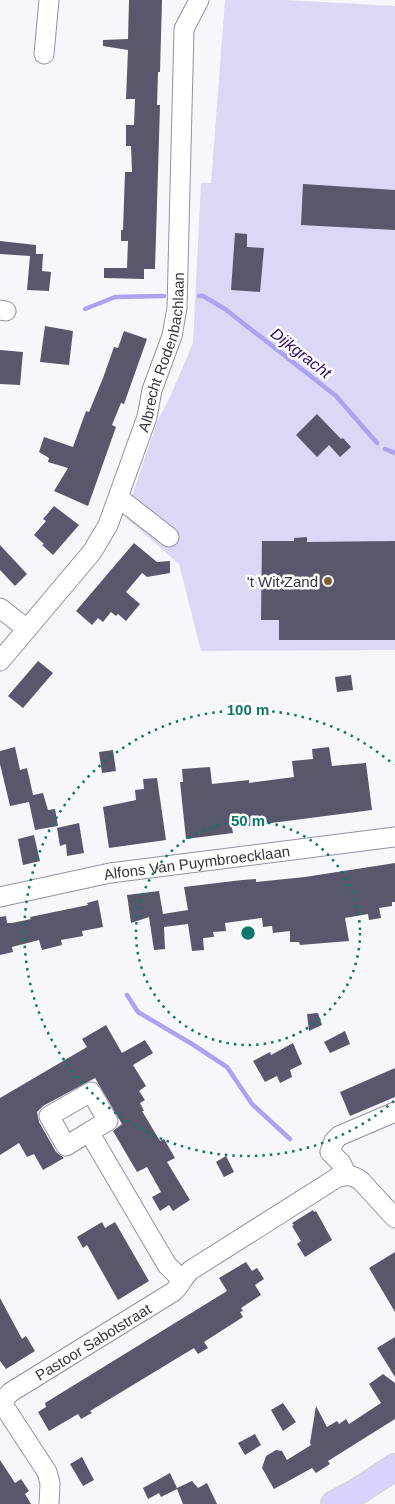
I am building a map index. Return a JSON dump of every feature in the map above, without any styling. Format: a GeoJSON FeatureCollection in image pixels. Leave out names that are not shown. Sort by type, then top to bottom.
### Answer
{"type":"FeatureCollection","features":[{"type":"Feature","properties":{"kind":"main road"},"geometry":{"type":"LineString","coordinates":[[334,1504],[360,1490],[395,1467]]}},
{"type":"Feature","properties":{"kind":"street"},"geometry":{"type":"LineString","coordinates":[[44,54],[49,0]]}},
{"type":"Feature","properties":{"kind":"street","name":"Albrecht Rodenbachlaan"},"geometry":{"type":"LineString","coordinates":[[0,661],[92,552],[108,525],[119,498],[147,417],[152,390],[175,323],[177,308],[184,30],[199,0]]}},
{"type":"Feature","properties":{"kind":"street"},"geometry":{"type":"LineString","coordinates":[[119,498],[169,537]]}},
{"type":"Feature","properties":{"kind":"street"},"geometry":{"type":"LineString","coordinates":[[0,608],[27,629]]}},
{"type":"Feature","properties":{"kind":"street","name":"Alfons Van Puymbroecklaan"},"geometry":{"type":"LineString","coordinates":[[1,891],[110,874],[395,837]]}},
{"type":"Feature","properties":{"kind":"street"},"geometry":{"type":"LineString","coordinates":[[395,1112],[339,1136],[334,1141],[330,1152],[341,1163],[347,1175],[354,1176],[361,1181],[395,1218]]}},
{"type":"Feature","properties":{"kind":"street"},"geometry":{"type":"LineString","coordinates":[[88,1132],[167,1266],[182,1280]]}},
{"type":"Feature","properties":{"kind":"street","name":"Pastoor Sabotstraat"},"geometry":{"type":"LineString","coordinates":[[1,1401],[11,1392],[173,1292],[181,1285],[185,1274],[191,1270],[338,1177],[347,1175]]}},
{"type":"Feature","properties":{"kind":"street"},"geometry":{"type":"LineString","coordinates":[[1,1401],[47,1472],[50,1484],[49,1504]]}},
{"type":"Feature","properties":{"kind":"shaded area"},"geometry":{"type":"Polygon","coordinates":[[[225,0],[285,0],[395,6],[395,650],[201,651],[179,564],[125,517],[157,422],[193,343],[201,183],[211,183],[225,0]]]}},
{"type":"Feature","properties":{"kind":"building"},"geometry":{"type":"Polygon","coordinates":[[[129,0],[162,0],[157,105],[160,105],[155,269],[144,269],[144,279],[104,278],[104,268],[127,268],[128,241],[121,241],[121,230],[123,230],[125,172],[132,172],[131,146],[126,146],[126,125],[134,125],[135,99],[126,99],[128,50],[103,46],[103,40],[128,39],[129,0]]]}},
{"type":"Feature","properties":{"kind":"building"},"geometry":{"type":"Polygon","coordinates":[[[303,184],[395,190],[395,230],[301,225],[303,184]]]}},
{"type":"Feature","properties":{"kind":"building"},"geometry":{"type":"Polygon","coordinates":[[[235,233],[247,234],[247,247],[264,248],[260,292],[231,290],[235,233]]]}},
{"type":"Feature","properties":{"kind":"building"},"geometry":{"type":"Polygon","coordinates":[[[0,241],[36,245],[36,254],[43,254],[42,271],[51,272],[49,291],[27,290],[30,256],[0,254],[0,241]]]}},
{"type":"Feature","properties":{"kind":"building"},"geometry":{"type":"Polygon","coordinates":[[[45,326],[73,331],[69,365],[40,362],[45,326]]]}},
{"type":"Feature","properties":{"kind":"building"},"geometry":{"type":"Polygon","coordinates":[[[124,331],[147,339],[124,404],[121,403],[112,425],[116,427],[88,506],[54,491],[68,468],[48,462],[49,458],[39,452],[44,437],[73,447],[86,411],[89,412],[114,347],[118,348],[124,331]]]}},
{"type":"Feature","properties":{"kind":"building"},"geometry":{"type":"Polygon","coordinates":[[[0,350],[23,352],[20,385],[0,384],[0,350]]]}},
{"type":"Feature","properties":{"kind":"building"},"geometry":{"type":"Polygon","coordinates":[[[317,414],[351,447],[340,457],[329,445],[317,457],[296,435],[317,414]]]}},
{"type":"Feature","properties":{"kind":"building"},"geometry":{"type":"Polygon","coordinates":[[[54,506],[79,525],[53,555],[34,535],[46,521],[43,519],[54,506]]]}},
{"type":"Feature","properties":{"kind":"building","name":"'t Wit Zand"},"geometry":{"type":"Polygon","coordinates":[[[307,537],[307,542],[395,541],[395,640],[279,640],[279,620],[261,620],[262,541],[294,541],[294,538],[307,537]]]}},
{"type":"Feature","properties":{"kind":"building"},"geometry":{"type":"Polygon","coordinates":[[[134,543],[157,562],[170,561],[170,573],[147,577],[142,573],[126,592],[140,604],[126,621],[118,614],[116,616],[111,612],[103,622],[98,618],[92,625],[76,611],[134,543]]]}},
{"type":"Feature","properties":{"kind":"building"},"geometry":{"type":"Polygon","coordinates":[[[0,545],[27,574],[15,586],[0,570],[0,545]]]}},
{"type":"Feature","properties":{"kind":"building"},"geometry":{"type":"Polygon","coordinates":[[[38,661],[53,673],[23,708],[8,696],[38,661]]]}},
{"type":"Feature","properties":{"kind":"building"},"geometry":{"type":"Polygon","coordinates":[[[351,675],[353,690],[337,692],[335,677],[351,675]]]}},
{"type":"Feature","properties":{"kind":"building"},"geometry":{"type":"Polygon","coordinates":[[[15,747],[20,770],[27,768],[33,795],[43,793],[48,810],[55,809],[58,826],[35,830],[29,802],[10,806],[0,764],[0,751],[15,747]]]}},
{"type":"Feature","properties":{"kind":"building"},"geometry":{"type":"Polygon","coordinates":[[[329,747],[332,766],[366,763],[372,810],[232,828],[233,833],[186,839],[180,782],[183,782],[182,769],[210,767],[212,784],[249,780],[249,783],[294,777],[292,761],[313,759],[312,749],[329,747]]]}},
{"type":"Feature","properties":{"kind":"building"},"geometry":{"type":"Polygon","coordinates":[[[113,750],[116,771],[102,773],[99,752],[113,750]]]}},
{"type":"Feature","properties":{"kind":"building"},"geometry":{"type":"Polygon","coordinates":[[[157,778],[166,840],[109,848],[103,807],[136,800],[135,790],[144,789],[143,779],[157,778]]]}},
{"type":"Feature","properties":{"kind":"building"},"geometry":{"type":"Polygon","coordinates":[[[79,823],[84,853],[67,856],[66,844],[60,846],[57,828],[79,823]]]}},
{"type":"Feature","properties":{"kind":"building"},"geometry":{"type":"Polygon","coordinates":[[[34,835],[40,861],[23,865],[18,839],[34,835]]]}},
{"type":"Feature","properties":{"kind":"building"},"geometry":{"type":"Polygon","coordinates":[[[395,863],[395,902],[392,902],[392,906],[379,908],[381,918],[369,920],[368,914],[345,918],[349,941],[300,945],[299,942],[290,942],[290,931],[273,933],[272,926],[263,927],[262,918],[225,923],[226,931],[213,932],[214,937],[203,938],[204,950],[192,951],[188,924],[164,927],[165,949],[154,950],[149,917],[131,923],[127,895],[159,891],[163,914],[188,910],[184,887],[242,880],[256,879],[256,882],[305,877],[395,863]]]}},
{"type":"Feature","properties":{"kind":"building"},"geometry":{"type":"Polygon","coordinates":[[[98,900],[103,927],[82,931],[83,936],[61,940],[62,945],[42,950],[39,940],[12,947],[13,952],[0,955],[0,917],[6,916],[7,923],[12,923],[31,919],[30,917],[88,905],[87,903],[98,900]]]}},
{"type":"Feature","properties":{"kind":"building"},"geometry":{"type":"Polygon","coordinates":[[[318,1013],[322,1025],[309,1031],[307,1014],[318,1013]]]}},
{"type":"Feature","properties":{"kind":"building"},"geometry":{"type":"Polygon","coordinates":[[[106,1025],[122,1053],[145,1040],[153,1053],[133,1065],[146,1086],[139,1091],[145,1100],[140,1103],[144,1111],[142,1111],[160,1141],[164,1139],[175,1158],[167,1162],[190,1200],[173,1211],[169,1205],[160,1211],[152,1197],[161,1192],[147,1167],[137,1172],[113,1131],[122,1124],[95,1078],[43,1106],[37,1112],[39,1122],[56,1152],[64,1158],[43,1170],[34,1154],[27,1157],[19,1143],[0,1155],[0,1098],[87,1047],[82,1039],[106,1025]]]}},
{"type":"Feature","properties":{"kind":"building"},"geometry":{"type":"Polygon","coordinates":[[[345,1031],[350,1044],[330,1053],[324,1042],[345,1031]]]}},
{"type":"Feature","properties":{"kind":"building"},"geometry":{"type":"Polygon","coordinates":[[[293,1043],[302,1064],[290,1070],[292,1077],[280,1083],[277,1076],[265,1082],[253,1061],[270,1052],[271,1055],[293,1043]]]}},
{"type":"Feature","properties":{"kind":"building"},"geometry":{"type":"Polygon","coordinates":[[[395,1068],[395,1097],[350,1116],[340,1092],[395,1068]]]}},
{"type":"Feature","properties":{"kind":"building"},"geometry":{"type":"Polygon","coordinates":[[[226,1156],[234,1172],[224,1177],[216,1162],[226,1156]]]}},
{"type":"Feature","properties":{"kind":"building"},"geometry":{"type":"Polygon","coordinates":[[[313,1210],[314,1212],[316,1211],[332,1240],[305,1257],[297,1244],[301,1241],[292,1223],[313,1210]]]}},
{"type":"Feature","properties":{"kind":"building"},"geometry":{"type":"Polygon","coordinates":[[[102,1222],[105,1228],[115,1222],[149,1281],[118,1300],[87,1245],[83,1248],[77,1237],[102,1222]]]}},
{"type":"Feature","properties":{"kind":"building"},"geometry":{"type":"Polygon","coordinates":[[[395,1252],[395,1312],[369,1268],[395,1252]]]}},
{"type":"Feature","properties":{"kind":"building"},"geometry":{"type":"Polygon","coordinates":[[[246,1262],[252,1271],[257,1268],[264,1279],[255,1285],[261,1295],[241,1308],[243,1311],[240,1312],[243,1317],[204,1342],[208,1348],[198,1354],[194,1348],[90,1411],[92,1413],[81,1419],[78,1414],[49,1431],[38,1412],[46,1407],[45,1403],[227,1291],[219,1278],[246,1262]]]}},
{"type":"Feature","properties":{"kind":"building"},"geometry":{"type":"Polygon","coordinates":[[[0,1298],[22,1339],[26,1336],[35,1351],[6,1369],[0,1361],[0,1298]]]}},
{"type":"Feature","properties":{"kind":"building"},"geometry":{"type":"Polygon","coordinates":[[[395,1337],[395,1377],[377,1348],[395,1337]]]}},
{"type":"Feature","properties":{"kind":"building"},"geometry":{"type":"Polygon","coordinates":[[[383,1374],[395,1383],[395,1419],[328,1461],[330,1464],[316,1473],[312,1468],[274,1489],[262,1468],[266,1456],[276,1450],[282,1451],[287,1460],[311,1445],[316,1406],[327,1427],[337,1421],[339,1424],[346,1419],[349,1424],[381,1403],[369,1384],[383,1374]]]}},
{"type":"Feature","properties":{"kind":"building"},"geometry":{"type":"Polygon","coordinates":[[[283,1403],[296,1422],[283,1431],[271,1410],[283,1403]]]}},
{"type":"Feature","properties":{"kind":"building"},"geometry":{"type":"Polygon","coordinates":[[[255,1434],[261,1445],[245,1455],[238,1443],[255,1434]]]}},
{"type":"Feature","properties":{"kind":"building"},"geometry":{"type":"Polygon","coordinates":[[[82,1457],[94,1480],[83,1486],[70,1464],[82,1457]]]}},
{"type":"Feature","properties":{"kind":"building"},"geometry":{"type":"Polygon","coordinates":[[[0,1460],[15,1483],[21,1479],[29,1491],[25,1494],[31,1504],[0,1504],[0,1460]]]}},
{"type":"Feature","properties":{"kind":"building"},"geometry":{"type":"Polygon","coordinates":[[[170,1473],[177,1488],[192,1481],[198,1488],[207,1483],[217,1504],[183,1504],[177,1489],[161,1497],[159,1493],[148,1499],[143,1488],[170,1473]]]}},
{"type":"Feature","properties":{"kind":"waterway","name":"Dijkgracht"},"geometry":{"type":"LineString","coordinates":[[85,309],[115,297],[164,296]]}},
{"type":"Feature","properties":{"kind":"waterway","name":"Dijkgracht"},"geometry":{"type":"LineString","coordinates":[[199,296],[203,296],[225,309],[336,396],[377,443]]}},
{"type":"Feature","properties":{"kind":"waterway","name":"Dijkgracht"},"geometry":{"type":"LineString","coordinates":[[385,449],[395,453]]}},
{"type":"Feature","properties":{"kind":"waterway"},"geometry":{"type":"LineString","coordinates":[[127,995],[138,1012],[227,1067],[252,1104],[290,1139]]}},
{"type":"Feature","properties":{"kind":"place","name":"'t Wit Zand"},"geometry":{"type":"Point","coordinates":[328,581]}}]}
